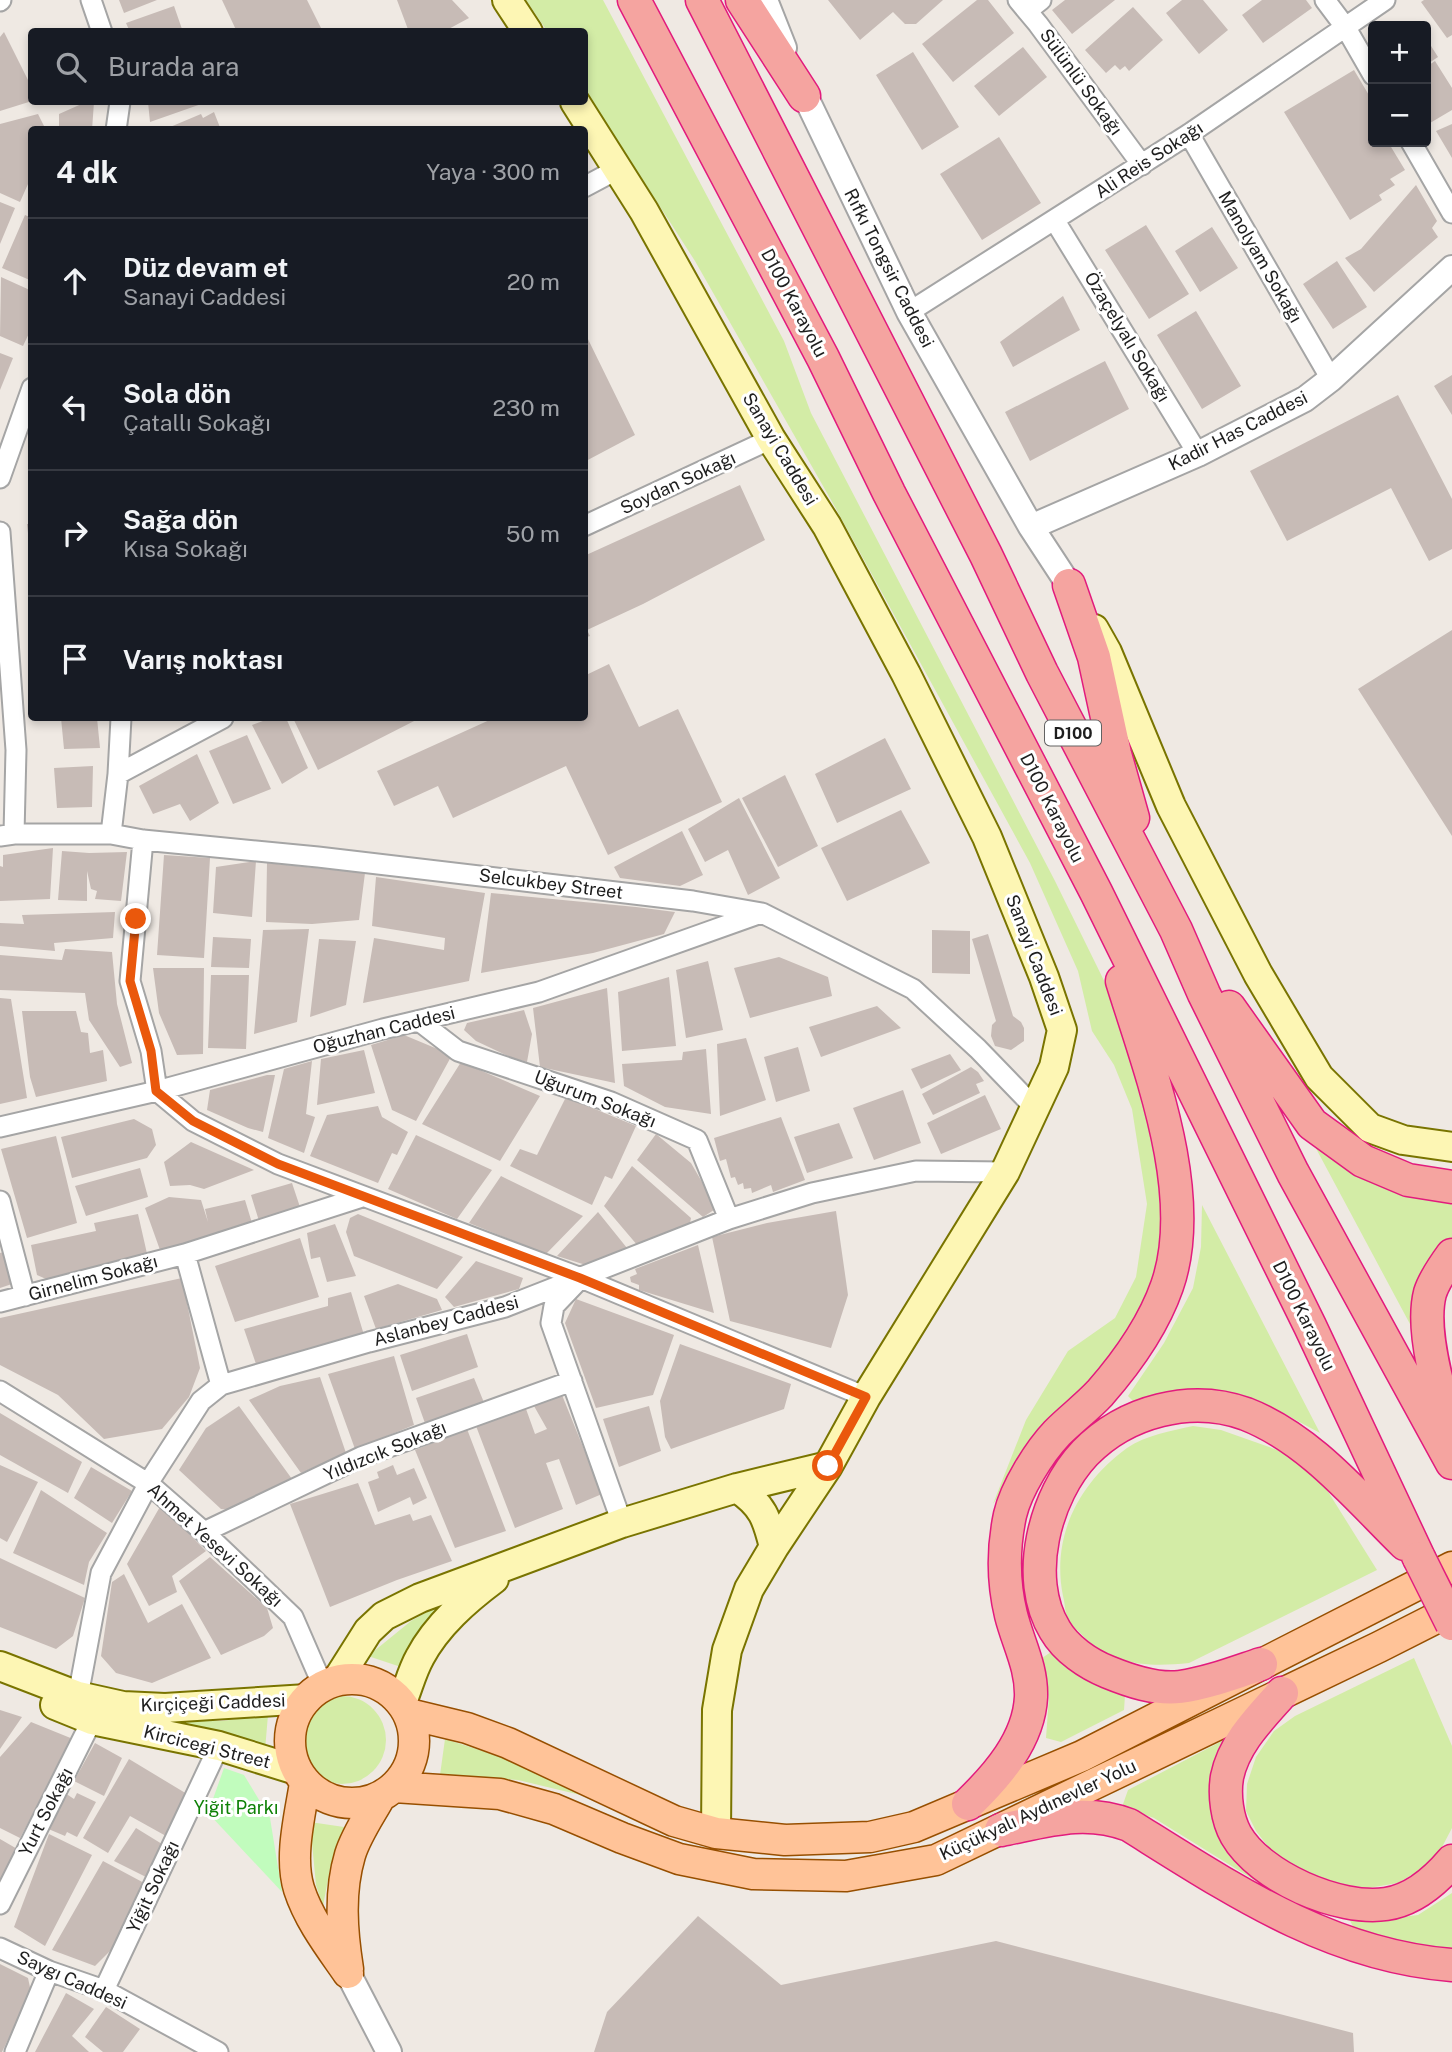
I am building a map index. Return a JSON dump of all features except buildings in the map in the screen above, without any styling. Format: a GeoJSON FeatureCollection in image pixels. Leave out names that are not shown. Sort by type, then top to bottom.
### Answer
{"type":"FeatureCollection","features":[{"type":"Feature","properties":{"kind":"highway","name":"D100 Karayolu"},"geometry":{"type":"LineString","coordinates":[[634,0],[823,358],[889,492],[1096,892],[1310,1326],[1452,1624]]}},
{"type":"Feature","properties":{"kind":"highway","name":"D100"},"geometry":{"type":"LineString","coordinates":[[702,0],[986,555],[1042,673],[1176,930],[1204,994],[1293,1173],[1452,1463]]}},
{"type":"Feature","properties":{"kind":"highway"},"geometry":{"type":"LineString","coordinates":[[742,0],[804,96]]}},
{"type":"Feature","properties":{"kind":"highway"},"geometry":{"type":"LineString","coordinates":[[1069,585],[1094,657],[1115,754],[1152,884]]}},
{"type":"Feature","properties":{"kind":"highway"},"geometry":{"type":"LineString","coordinates":[[968,1804],[989,1783],[1011,1754],[1025,1726],[1031,1698],[1028,1662],[1011,1616],[1004,1567],[1011,1513],[1030,1468],[1056,1434],[1097,1396],[1129,1360],[1168,1284],[1175,1247],[1177,1209],[1172,1164],[1160,1106],[1096,892]]}},
{"type":"Feature","properties":{"kind":"highway"},"geometry":{"type":"LineString","coordinates":[[1176,930],[1312,1124],[1363,1161],[1408,1180],[1452,1187]]}},
{"type":"Feature","properties":{"kind":"highway"},"geometry":{"type":"LineString","coordinates":[[1452,1255],[1430,1293],[1428,1316],[1436,1379],[1452,1433]]}},
{"type":"Feature","properties":{"kind":"highway"},"geometry":{"type":"LineString","coordinates":[[1261,1664],[1214,1681],[1177,1687],[1150,1685],[1122,1678],[1096,1667],[1071,1649],[1056,1633],[1046,1609],[1041,1586],[1042,1544],[1046,1523],[1051,1506],[1075,1467],[1085,1453],[1109,1434],[1142,1415],[1179,1406],[1217,1407],[1245,1414],[1276,1430],[1314,1457],[1340,1479],[1419,1558]]}},
{"type":"Feature","properties":{"kind":"highway"},"geometry":{"type":"LineString","coordinates":[[1282,1693],[1248,1732],[1233,1757],[1227,1780],[1227,1808],[1235,1834],[1251,1855],[1278,1875],[1310,1890],[1335,1899],[1366,1905],[1386,1904],[1409,1897],[1438,1878],[1452,1861]]}},
{"type":"Feature","properties":{"kind":"highway"},"geometry":{"type":"LineString","coordinates":[[1001,1830],[1068,1816],[1114,1819],[1129,1825],[1244,1897],[1284,1918],[1377,1953],[1452,1965]]}},
{"type":"Feature","properties":{"kind":"main road"},"geometry":{"type":"LineString","coordinates":[[507,0],[525,28]]}},
{"type":"Feature","properties":{"kind":"main road","name":"Sanayi Caddesi"},"geometry":{"type":"LineString","coordinates":[[577,105],[644,211],[771,439],[827,526],[906,674],[987,837],[1044,976],[1062,1030],[1054,1067],[1006,1172],[866,1397],[828,1466],[749,1589],[727,1650],[717,1710],[716,1833]]}},
{"type":"Feature","properties":{"kind":"main road"},"geometry":{"type":"LineString","coordinates":[[1069,585],[1107,652],[1171,806],[1258,974],[1320,1077],[1370,1128],[1403,1140],[1452,1147]]}},
{"type":"Feature","properties":{"kind":"main road"},"geometry":{"type":"LineString","coordinates":[[322,1688],[352,1678],[367,1679],[386,1688],[406,1708],[415,1740],[412,1759],[405,1776],[387,1792],[366,1802],[348,1803],[324,1797],[301,1776],[290,1755],[290,1730],[292,1721],[368,1631],[384,1616],[433,1593],[622,1523],[737,1488],[828,1466]]}},
{"type":"Feature","properties":{"kind":"main road"},"geometry":{"type":"LineString","coordinates":[[737,1488],[754,1499],[767,1520],[774,1548]]}},
{"type":"Feature","properties":{"kind":"main road"},"geometry":{"type":"LineString","coordinates":[[406,1708],[419,1658],[435,1634],[467,1600],[510,1566]]}},
{"type":"Feature","properties":{"kind":"main road","name":"Küçükyalı Aydınevler Yolu"},"geometry":{"type":"LineString","coordinates":[[406,1708],[508,1743],[664,1816],[716,1833],[785,1840],[870,1837],[914,1827],[1127,1734],[1452,1567]]}},
{"type":"Feature","properties":{"kind":"main road","name":"Küçükyalı Aydınevler Yolu"},"geometry":{"type":"LineString","coordinates":[[387,1792],[500,1794],[554,1809],[621,1838],[679,1858],[753,1874],[846,1876],[936,1860],[1452,1609]]}},
{"type":"Feature","properties":{"kind":"main road","name":"Kırçiçeği Caddesi"},"geometry":{"type":"LineString","coordinates":[[0,1666],[85,1708],[165,1708],[322,1688]]}},
{"type":"Feature","properties":{"kind":"main road","name":"Kircicegi Street"},"geometry":{"type":"LineString","coordinates":[[0,1683],[219,1746],[301,1776]]}},
{"type":"Feature","properties":{"kind":"main road"},"geometry":{"type":"LineString","coordinates":[[301,1776],[295,1846],[299,1888],[318,1930],[348,1973]]}},
{"type":"Feature","properties":{"kind":"main road"},"geometry":{"type":"LineString","coordinates":[[348,1973],[343,1937],[343,1888],[351,1853],[387,1792]]}},
{"type":"Feature","properties":{"kind":"street"},"geometry":{"type":"LineString","coordinates":[[91,0],[101,28]]}},
{"type":"Feature","properties":{"kind":"street","name":"Rıfkı Tongsir Caddesi"},"geometry":{"type":"LineString","coordinates":[[765,0],[804,96],[908,313],[1031,527],[1069,585]]}},
{"type":"Feature","properties":{"kind":"street"},"geometry":{"type":"LineString","coordinates":[[1325,0],[1346,28],[1368,66]]}},
{"type":"Feature","properties":{"kind":"street","name":"Ali Reis Sokağı"},"geometry":{"type":"LineString","coordinates":[[908,313],[1142,165],[1385,0]]}},
{"type":"Feature","properties":{"kind":"street","name":"Sülünlü Sokağı"},"geometry":{"type":"LineString","coordinates":[[1029,4],[1142,165]]}},
{"type":"Feature","properties":{"kind":"street"},"geometry":{"type":"LineString","coordinates":[[117,126],[120,105]]}},
{"type":"Feature","properties":{"kind":"street","name":"Manolyam Sokağı"},"geometry":{"type":"LineString","coordinates":[[1189,134],[1331,379]]}},
{"type":"Feature","properties":{"kind":"street"},"geometry":{"type":"LineString","coordinates":[[1414,147],[1452,213]]}},
{"type":"Feature","properties":{"kind":"street"},"geometry":{"type":"LineString","coordinates":[[588,185],[617,170]]}},
{"type":"Feature","properties":{"kind":"street","name":"Özaçelyalı Sokağı"},"geometry":{"type":"LineString","coordinates":[[1055,220],[1198,454]]}},
{"type":"Feature","properties":{"kind":"street","name":"Kadir Has Caddesi"},"geometry":{"type":"LineString","coordinates":[[1031,527],[1198,454],[1304,399],[1331,379],[1452,268]]}},
{"type":"Feature","properties":{"kind":"street"},"geometry":{"type":"LineString","coordinates":[[0,478],[28,399]]}},
{"type":"Feature","properties":{"kind":"street","name":"Soydan Sokağı"},"geometry":{"type":"LineString","coordinates":[[588,524],[771,439]]}},
{"type":"Feature","properties":{"kind":"street"},"geometry":{"type":"LineString","coordinates":[[0,532],[16,750],[7,835]]}},
{"type":"Feature","properties":{"kind":"street"},"geometry":{"type":"LineString","coordinates":[[111,834],[121,721]]}},
{"type":"Feature","properties":{"kind":"street"},"geometry":{"type":"LineString","coordinates":[[118,774],[217,721]]}},
{"type":"Feature","properties":{"kind":"street","name":"Selcukbey Street"},"geometry":{"type":"LineString","coordinates":[[7,835],[111,834],[143,840],[332,858],[693,901],[762,913],[913,989],[978,1049],[1036,1109]]}},
{"type":"Feature","properties":{"kind":"street"},"geometry":{"type":"LineString","coordinates":[[143,840],[130,981],[151,1051],[156,1091],[193,1121],[278,1164],[580,1278],[866,1397]]}},
{"type":"Feature","properties":{"kind":"street","name":"Oğuzhan Caddesi"},"geometry":{"type":"LineString","coordinates":[[0,1127],[156,1091],[383,1029],[539,992],[762,913]]}},
{"type":"Feature","properties":{"kind":"street","name":"Uğurum Sokağı"},"geometry":{"type":"LineString","coordinates":[[419,1021],[458,1051],[611,1102],[697,1139],[729,1219]]}},
{"type":"Feature","properties":{"kind":"street","name":"Aslanbey Caddesi"},"geometry":{"type":"LineString","coordinates":[[85,1708],[101,1573],[149,1484],[201,1401],[222,1385],[369,1342],[505,1307],[729,1219],[812,1193],[916,1171],[1006,1172]]}},
{"type":"Feature","properties":{"kind":"street","name":"Girnelim Sokağı"},"geometry":{"type":"LineString","coordinates":[[0,1302],[185,1254],[362,1197]]}},
{"type":"Feature","properties":{"kind":"street"},"geometry":{"type":"LineString","coordinates":[[0,1201],[24,1296]]}},
{"type":"Feature","properties":{"kind":"street"},"geometry":{"type":"LineString","coordinates":[[185,1254],[222,1385]]}},
{"type":"Feature","properties":{"kind":"street"},"geometry":{"type":"LineString","coordinates":[[580,1278],[554,1306],[551,1323],[622,1523]]}},
{"type":"Feature","properties":{"kind":"street","name":"Yıldızcık Sokağı"},"geometry":{"type":"LineString","coordinates":[[204,1532],[361,1457],[572,1381]]}},
{"type":"Feature","properties":{"kind":"street","name":"Ahmet Yesevi Sokağı"},"geometry":{"type":"LineString","coordinates":[[0,1391],[149,1484],[204,1532],[293,1617],[322,1688]]}},
{"type":"Feature","properties":{"kind":"street","name":"Yurt Sokağı"},"geometry":{"type":"LineString","coordinates":[[0,1904],[85,1708]]}},
{"type":"Feature","properties":{"kind":"street","name":"Yiğit Sokağı"},"geometry":{"type":"LineString","coordinates":[[104,1990],[219,1746]]}},
{"type":"Feature","properties":{"kind":"street","name":"Saygı Caddesi"},"geometry":{"type":"LineString","coordinates":[[0,1948],[49,1971],[104,1990],[218,2052]]}},
{"type":"Feature","properties":{"kind":"street"},"geometry":{"type":"LineString","coordinates":[[15,2052],[49,1971]]}},
{"type":"Feature","properties":{"kind":"street"},"geometry":{"type":"LineString","coordinates":[[348,1973],[389,2052]]}},
{"type":"Feature","properties":{"kind":"green space"},"geometry":{"type":"Polygon","coordinates":[[[526,0],[603,0],[784,341],[811,413],[1055,881],[1117,1007],[1148,1099],[1163,1187],[1164,1239],[1154,1290],[1126,1337],[1088,1385],[1041,1431],[993,1504],[1026,1420],[1068,1351],[1115,1318],[1136,1277],[1147,1204],[1132,1109],[1114,1065],[1092,1031],[1078,971],[1030,863],[835,507],[695,261],[588,95],[588,28],[545,28],[526,0]]]}},
{"type":"Feature","properties":{"kind":"green space"},"geometry":{"type":"Polygon","coordinates":[[[1312,1141],[1452,1200],[1452,1243],[1418,1339],[1312,1141]]]}},
{"type":"Feature","properties":{"kind":"green space"},"geometry":{"type":"Polygon","coordinates":[[[1202,1205],[1320,1433],[1281,1412],[1247,1400],[1138,1406],[1128,1396],[1164,1343],[1193,1288],[1201,1247],[1202,1205]]]}},
{"type":"Feature","properties":{"kind":"green space"},"geometry":{"type":"Polygon","coordinates":[[[1193,1426],[1221,1430],[1283,1452],[1322,1482],[1377,1570],[1189,1663],[1160,1665],[1120,1659],[1096,1647],[1069,1622],[1060,1574],[1065,1532],[1082,1494],[1110,1462],[1142,1440],[1193,1426]]]}},
{"type":"Feature","properties":{"kind":"green space"},"geometry":{"type":"Polygon","coordinates":[[[443,1603],[407,1669],[368,1656],[411,1621],[443,1603]]]}},
{"type":"Feature","properties":{"kind":"green space"},"geometry":{"type":"Polygon","coordinates":[[[1057,1648],[1103,1686],[1125,1695],[1124,1710],[1061,1742],[1046,1738],[1049,1697],[1042,1658],[1057,1648]]]}},
{"type":"Feature","properties":{"kind":"green space"},"geometry":{"type":"Polygon","coordinates":[[[1414,1658],[1452,1746],[1452,1828],[1441,1849],[1420,1870],[1398,1883],[1368,1888],[1339,1884],[1299,1871],[1270,1849],[1256,1831],[1246,1811],[1247,1784],[1256,1757],[1274,1731],[1295,1716],[1414,1658]]]}},
{"type":"Feature","properties":{"kind":"green space"},"geometry":{"type":"Polygon","coordinates":[[[333,1696],[351,1696],[367,1703],[379,1715],[386,1731],[386,1749],[379,1765],[367,1777],[351,1784],[333,1784],[317,1777],[305,1765],[298,1749],[298,1731],[305,1715],[317,1703],[333,1696]]]}},
{"type":"Feature","properties":{"kind":"green space"},"geometry":{"type":"Polygon","coordinates":[[[268,1715],[265,1750],[151,1720],[222,1721],[268,1715]]]}},
{"type":"Feature","properties":{"kind":"green space"},"geometry":{"type":"Polygon","coordinates":[[[445,1739],[520,1763],[593,1798],[518,1780],[440,1775],[445,1739]]]}},
{"type":"Feature","properties":{"kind":"green space"},"geometry":{"type":"Polygon","coordinates":[[[1224,1740],[1217,1777],[1221,1816],[1235,1852],[1259,1883],[1154,1818],[1122,1807],[1128,1790],[1224,1740]]]}},
{"type":"Feature","properties":{"kind":"green space","name":"Yiğit Parkı"},"geometry":{"type":"Polygon","coordinates":[[[224,1768],[244,1775],[270,1818],[282,1892],[208,1813],[224,1768]]]}},
{"type":"Feature","properties":{"kind":"green space"},"geometry":{"type":"Polygon","coordinates":[[[310,1822],[344,1827],[330,1869],[323,1906],[316,1885],[310,1822]]]}},
{"type":"Feature","properties":{"kind":"green space"},"geometry":{"type":"Polygon","coordinates":[[[1452,1893],[1452,1949],[1379,1938],[1354,1929],[1349,1918],[1386,1919],[1418,1915],[1452,1893]]]}},
{"type":"Feature","properties":{"kind":"route"},"geometry":{"type":"LineString","coordinates":[[136,919],[130,981],[151,1051],[156,1091],[193,1121],[278,1164],[580,1278],[866,1397],[828,1466]]}}]}
